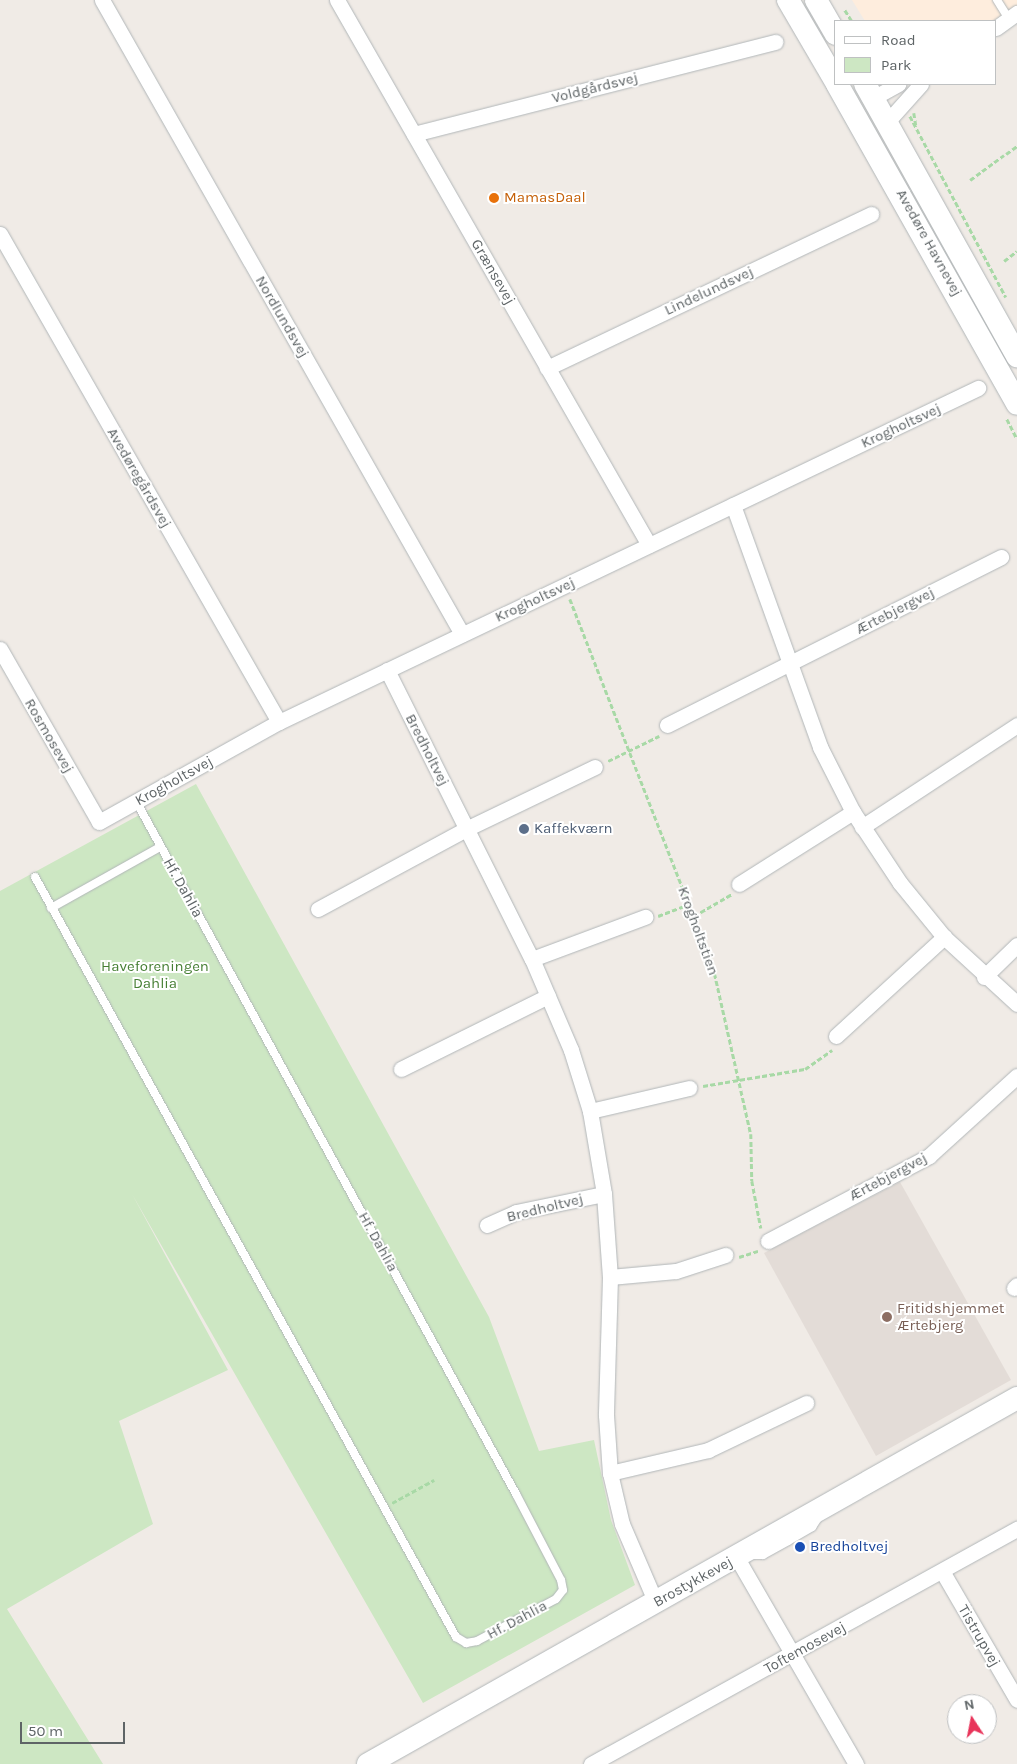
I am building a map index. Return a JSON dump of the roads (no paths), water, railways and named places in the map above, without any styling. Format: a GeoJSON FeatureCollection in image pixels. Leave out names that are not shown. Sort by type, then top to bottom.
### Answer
{"type":"FeatureCollection","features":[{"type":"Feature","properties":{"kind":"street","name":"Nordlundsvej"},"geometry":{"type":"LineString","coordinates":[[102,0],[462,634]]}},
{"type":"Feature","properties":{"kind":"street","name":"Grænsevej"},"geometry":{"type":"LineString","coordinates":[[337,0],[648,545]]}},
{"type":"Feature","properties":{"kind":"street","name":"Avedøre Havnevej"},"geometry":{"type":"LineString","coordinates":[[788,0],[834,80]]}},
{"type":"Feature","properties":{"kind":"street"},"geometry":{"type":"LineString","coordinates":[[816,0],[834,31]]}},
{"type":"Feature","properties":{"kind":"street"},"geometry":{"type":"LineString","coordinates":[[997,27],[1015,15]]}},
{"type":"Feature","properties":{"kind":"street","name":"Voldgårdsvej"},"geometry":{"type":"LineString","coordinates":[[414,134],[775,42]]}},
{"type":"Feature","properties":{"kind":"street","name":"Avedøre Havnevej"},"geometry":{"type":"LineString","coordinates":[[837,85],[1017,404]]}},
{"type":"Feature","properties":{"kind":"street"},"geometry":{"type":"LineString","coordinates":[[869,91],[894,85]]}},
{"type":"Feature","properties":{"kind":"street"},"geometry":{"type":"LineString","coordinates":[[887,122],[902,102],[920,85]]}},
{"type":"Feature","properties":{"kind":"street","name":"Avedøre Havnevej"},"geometry":{"type":"LineString","coordinates":[[869,91],[1017,356]]}},
{"type":"Feature","properties":{"kind":"street","name":"Lindelundsvej"},"geometry":{"type":"LineString","coordinates":[[548,368],[870,214]]}},
{"type":"Feature","properties":{"kind":"street","name":"Avedøregårdsvej"},"geometry":{"type":"LineString","coordinates":[[0,234],[279,722]]}},
{"type":"Feature","properties":{"kind":"street","name":"Krogholtsvej"},"geometry":{"type":"LineString","coordinates":[[99,822],[279,722],[978,388]]}},
{"type":"Feature","properties":{"kind":"street"},"geometry":{"type":"LineString","coordinates":[[733,505],[820,747],[853,812],[862,827],[944,937],[984,977],[1017,1004]]}},
{"type":"Feature","properties":{"kind":"street","name":"Ærtebjergvej"},"geometry":{"type":"LineString","coordinates":[[667,725],[1001,557]]}},
{"type":"Feature","properties":{"kind":"street","name":"Rosmosevej"},"geometry":{"type":"LineString","coordinates":[[0,649],[99,822]]}},
{"type":"Feature","properties":{"kind":"street","name":"Bredholtvej"},"geometry":{"type":"LineString","coordinates":[[387,670],[532,960],[548,996],[590,1111],[604,1194],[610,1277],[606,1415],[610,1473],[622,1524],[656,1603]]}},
{"type":"Feature","properties":{"kind":"street"},"geometry":{"type":"LineString","coordinates":[[862,827],[1017,726]]}},
{"type":"Feature","properties":{"kind":"street"},"geometry":{"type":"LineString","coordinates":[[318,909],[466,829],[595,766]]}},
{"type":"Feature","properties":{"kind":"street"},"geometry":{"type":"LineString","coordinates":[[739,884],[853,812]]}},
{"type":"Feature","properties":{"kind":"street"},"geometry":{"type":"LineString","coordinates":[[532,960],[645,917]]}},
{"type":"Feature","properties":{"kind":"street"},"geometry":{"type":"LineString","coordinates":[[836,1036],[944,937]]}},
{"type":"Feature","properties":{"kind":"street"},"geometry":{"type":"LineString","coordinates":[[984,977],[1017,945]]}},
{"type":"Feature","properties":{"kind":"street"},"geometry":{"type":"LineString","coordinates":[[401,1069],[548,996]]}},
{"type":"Feature","properties":{"kind":"street","name":"Ærtebjergvej"},"geometry":{"type":"LineString","coordinates":[[768,1241],[929,1156],[1017,1076]]}},
{"type":"Feature","properties":{"kind":"street"},"geometry":{"type":"LineString","coordinates":[[590,1111],[689,1088]]}},
{"type":"Feature","properties":{"kind":"street","name":"Bredholtvej"},"geometry":{"type":"LineString","coordinates":[[487,1225],[516,1212],[604,1194]]}},
{"type":"Feature","properties":{"kind":"street"},"geometry":{"type":"LineString","coordinates":[[610,1277],[676,1271],[725,1256]]}},
{"type":"Feature","properties":{"kind":"street","name":"Brostykkevej"},"geometry":{"type":"LineString","coordinates":[[368,1764],[740,1557],[1017,1398]]}},
{"type":"Feature","properties":{"kind":"street"},"geometry":{"type":"LineString","coordinates":[[610,1473],[708,1450],[806,1403]]}},
{"type":"Feature","properties":{"kind":"street","name":"Toftemosevej"},"geometry":{"type":"LineString","coordinates":[[592,1764],[615,1758],[1017,1529]]}},
{"type":"Feature","properties":{"kind":"street"},"geometry":{"type":"LineString","coordinates":[[740,1557],[792,1656],[856,1764]]}},
{"type":"Feature","properties":{"kind":"street","name":"Tistrupvej"},"geometry":{"type":"LineString","coordinates":[[942,1571],[1017,1700]]}},
{"type":"Feature","properties":{"kind":"lane"},"geometry":{"type":"LineString","coordinates":[[997,0],[1015,15]]}},
{"type":"Feature","properties":{"kind":"lane","name":"Hf. Dahlia"},"geometry":{"type":"LineString","coordinates":[[35,877],[456,1637],[466,1643],[556,1599],[563,1590],[516,1494],[137,802]]}},
{"type":"Feature","properties":{"kind":"lane","name":"Hf. Dahlia"},"geometry":{"type":"LineString","coordinates":[[51,908],[160,847]]}},
{"type":"Feature","properties":{"kind":"place","name":"MamasDaal"},"geometry":{"type":"Point","coordinates":[494,198]}},
{"type":"Feature","properties":{"kind":"place","name":"Kaffekværn"},"geometry":{"type":"Point","coordinates":[524,829]}},
{"type":"Feature","properties":{"kind":"place","name":"Fritidshjemmet Ærtebjerg"},"geometry":{"type":"Point","coordinates":[887,1317]}},
{"type":"Feature","properties":{"kind":"place","name":"Bredholtvej"},"geometry":{"type":"Point","coordinates":[800,1547]}},
{"type":"Feature","properties":{"kind":"park label","name":"Haveforeningen Dahlia"},"geometry":{"type":"Point","coordinates":[155,974]}}]}
